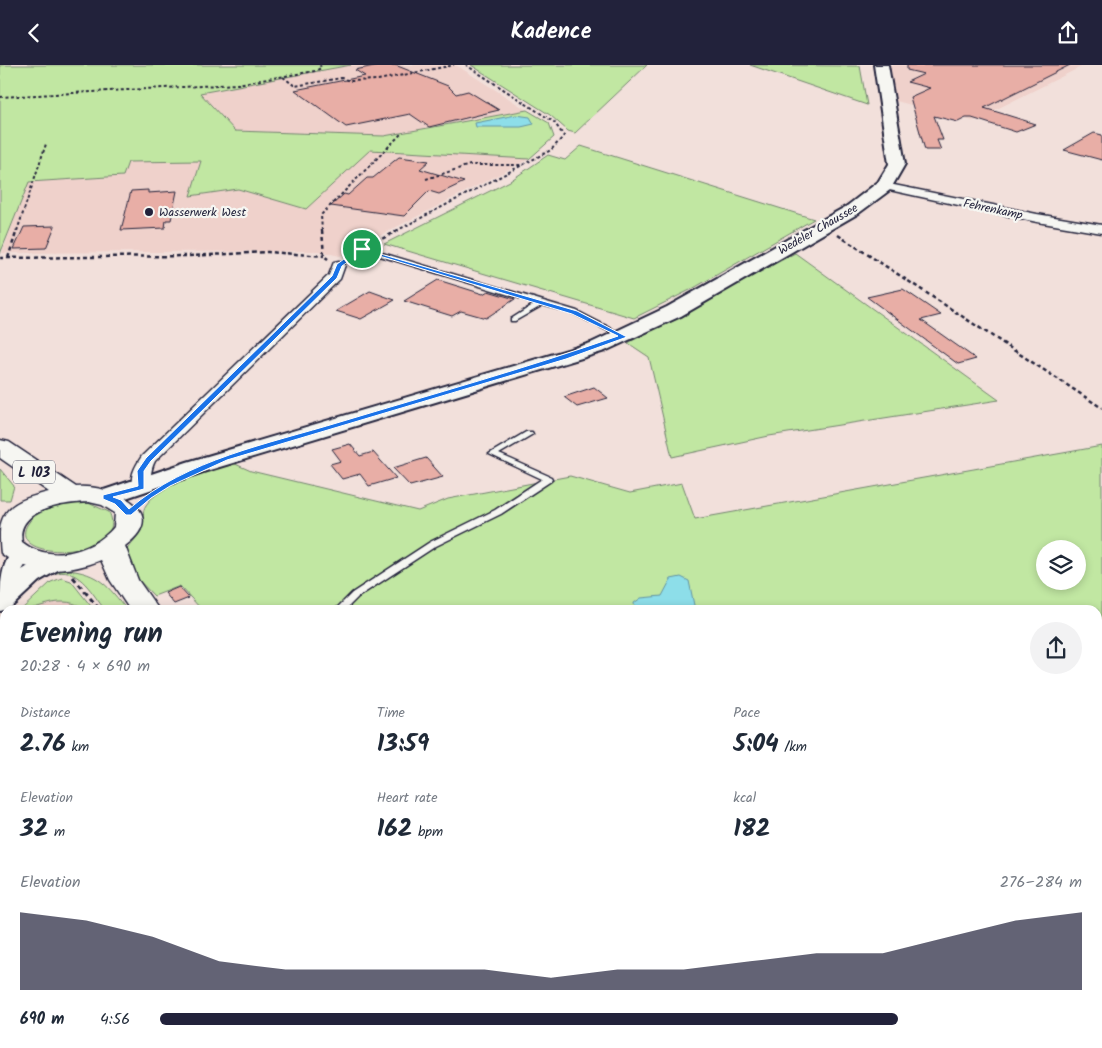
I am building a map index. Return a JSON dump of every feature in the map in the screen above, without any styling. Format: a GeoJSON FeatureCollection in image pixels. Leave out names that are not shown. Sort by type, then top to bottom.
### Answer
{"type":"FeatureCollection","features":[{"type":"Feature","properties":{"kind":"main road","name":"Wedeler Chaussee"},"geometry":{"type":"LineString","coordinates":[[225,459],[563,358],[632,333],[676,311],[867,200],[884,186],[893,175],[897,164],[881,65]]}},
{"type":"Feature","properties":{"kind":"main road","name":"L 103"},"geometry":{"type":"LineString","coordinates":[[0,447],[70,495]]}},
{"type":"Feature","properties":{"kind":"main road","name":"L 103"},"geometry":{"type":"LineString","coordinates":[[0,453],[26,486],[34,506]]}},
{"type":"Feature","properties":{"kind":"main road"},"geometry":{"type":"LineString","coordinates":[[138,602],[97,570],[35,560],[20,555],[10,547],[7,537],[10,525],[19,515],[34,506],[70,495],[106,497],[141,487],[192,466],[225,459]]}},
{"type":"Feature","properties":{"kind":"main road"},"geometry":{"type":"LineString","coordinates":[[128,514],[148,496],[167,485],[225,459]]}},
{"type":"Feature","properties":{"kind":"main road"},"geometry":{"type":"LineString","coordinates":[[0,603],[30,576],[94,554],[111,545],[123,535],[129,524],[128,514],[118,502],[106,497]]}},
{"type":"Feature","properties":{"kind":"main road"},"geometry":{"type":"LineString","coordinates":[[111,545],[116,566],[138,602]]}},
{"type":"Feature","properties":{"kind":"main road"},"geometry":{"type":"LineString","coordinates":[[0,582],[20,555]]}},
{"type":"Feature","properties":{"kind":"street","name":"Fehrenkamp"},"geometry":{"type":"LineString","coordinates":[[884,186],[1037,218],[1102,229]]}},
{"type":"Feature","properties":{"kind":"street"},"geometry":{"type":"LineString","coordinates":[[141,487],[140,471],[148,459],[335,276],[339,265]]}},
{"type":"Feature","properties":{"kind":"lane"},"geometry":{"type":"LineString","coordinates":[[362,249],[542,302],[632,333]]}},
{"type":"Feature","properties":{"kind":"lane"},"geometry":{"type":"LineString","coordinates":[[513,320],[542,302]]}},
{"type":"Feature","properties":{"kind":"lane"},"geometry":{"type":"LineString","coordinates":[[345,605],[355,595],[433,544],[498,512],[548,479],[493,454],[528,433]]}},
{"type":"Feature","properties":{"kind":"path"},"geometry":{"type":"LineString","coordinates":[[0,97],[237,84],[315,71],[321,68],[320,65]]}},
{"type":"Feature","properties":{"kind":"path"},"geometry":{"type":"LineString","coordinates":[[283,77],[295,86],[341,78],[347,82],[365,82],[454,65]]}},
{"type":"Feature","properties":{"kind":"path"},"geometry":{"type":"LineString","coordinates":[[362,249],[551,150],[564,136],[554,122],[466,65]]}},
{"type":"Feature","properties":{"kind":"path"},"geometry":{"type":"LineString","coordinates":[[324,256],[321,215],[401,134]]}},
{"type":"Feature","properties":{"kind":"path"},"geometry":{"type":"LineString","coordinates":[[8,257],[46,144]]}},
{"type":"Feature","properties":{"kind":"path"},"geometry":{"type":"LineString","coordinates":[[426,179],[470,165],[491,163],[523,165]]}},
{"type":"Feature","properties":{"kind":"path"},"geometry":{"type":"LineString","coordinates":[[823,226],[1102,408]]}},
{"type":"Feature","properties":{"kind":"path"},"geometry":{"type":"LineString","coordinates":[[0,258],[189,256],[268,252],[324,256],[339,265]]}},
{"type":"Feature","properties":{"kind":"path"},"geometry":{"type":"LineString","coordinates":[[64,565],[96,605]]}},
{"type":"Feature","properties":{"kind":"shaded area"},"geometry":{"type":"Polygon","coordinates":[[[351,65],[456,65],[527,110],[384,136],[234,131],[199,93],[351,65]]]}},
{"type":"Feature","properties":{"kind":"shaded area"},"geometry":{"type":"Polygon","coordinates":[[[889,65],[1085,65],[973,121],[896,101],[889,65]]]}},
{"type":"Feature","properties":{"kind":"shaded area"},"geometry":{"type":"Polygon","coordinates":[[[369,150],[529,159],[340,256],[318,251],[2,253],[28,182],[123,176],[127,162],[201,161],[191,195],[238,189],[306,209],[369,150]]]}},
{"type":"Feature","properties":{"kind":"shaded area"},"geometry":{"type":"Polygon","coordinates":[[[64,601],[81,605],[42,605],[64,601]]]}},
{"type":"Feature","properties":{"kind":"green space"},"geometry":{"type":"Polygon","coordinates":[[[0,65],[351,65],[200,93],[235,131],[384,136],[527,110],[549,123],[554,137],[529,159],[370,150],[306,209],[238,189],[190,196],[201,161],[128,162],[123,176],[29,182],[0,254],[0,65]]]}},
{"type":"Feature","properties":{"kind":"green space"},"geometry":{"type":"Polygon","coordinates":[[[471,65],[647,65],[575,133],[568,131],[550,115],[471,65]]]}},
{"type":"Feature","properties":{"kind":"green space"},"geometry":{"type":"Polygon","coordinates":[[[750,65],[860,66],[867,105],[750,65]]]}},
{"type":"Feature","properties":{"kind":"green space"},"geometry":{"type":"Polygon","coordinates":[[[581,146],[814,219],[692,289],[634,318],[384,244],[510,181],[548,155],[565,160],[581,146]]]}},
{"type":"Feature","properties":{"kind":"green space"},"geometry":{"type":"Polygon","coordinates":[[[795,253],[999,400],[769,436],[672,457],[649,357],[628,343],[795,253]]]}},
{"type":"Feature","properties":{"kind":"green space"},"geometry":{"type":"Polygon","coordinates":[[[1102,446],[1102,605],[197,605],[180,586],[154,596],[130,571],[125,553],[141,531],[146,505],[153,497],[173,484],[233,463],[251,471],[418,511],[448,499],[570,476],[630,493],[682,483],[695,519],[1102,446]]]}},
{"type":"Feature","properties":{"kind":"green space"},"geometry":{"type":"Polygon","coordinates":[[[0,469],[14,486],[10,500],[0,500],[0,469]]]}},
{"type":"Feature","properties":{"kind":"green space"},"geometry":{"type":"Polygon","coordinates":[[[74,503],[88,503],[109,512],[111,527],[103,539],[88,547],[50,550],[34,546],[25,538],[27,525],[35,516],[48,509],[74,503]]]}},
{"type":"Feature","properties":{"kind":"green space"},"geometry":{"type":"Polygon","coordinates":[[[67,570],[87,574],[102,582],[123,605],[102,605],[85,584],[73,575],[65,573],[53,574],[32,585],[53,572],[67,570]]]}},
{"type":"Feature","properties":{"kind":"green space"},"geometry":{"type":"Polygon","coordinates":[[[62,578],[71,581],[90,605],[64,602],[46,605],[26,605],[51,582],[62,578]]]}},
{"type":"Feature","properties":{"kind":"water"},"geometry":{"type":"Polygon","coordinates":[[[516,115],[530,117],[534,124],[521,127],[476,127],[475,123],[516,115]]]}},
{"type":"Feature","properties":{"kind":"water"},"geometry":{"type":"Polygon","coordinates":[[[681,577],[689,581],[694,605],[634,605],[634,603],[641,598],[662,596],[671,579],[681,577]]]}},
{"type":"Feature","properties":{"kind":"building"},"geometry":{"type":"Polygon","coordinates":[[[379,65],[395,65],[448,86],[456,94],[468,91],[499,110],[429,127],[410,114],[346,127],[295,90],[365,76],[355,70],[379,65]]]}},
{"type":"Feature","properties":{"kind":"building"},"geometry":{"type":"Polygon","coordinates":[[[907,65],[1070,65],[984,108],[1036,124],[1016,132],[972,118],[966,118],[958,122],[934,116],[943,140],[937,140],[941,150],[925,150],[910,97],[930,88],[907,82],[924,74],[907,70],[907,65]]]}},
{"type":"Feature","properties":{"kind":"building"},"geometry":{"type":"Polygon","coordinates":[[[1094,133],[1102,135],[1102,160],[1064,150],[1094,133]]]}},
{"type":"Feature","properties":{"kind":"building"},"geometry":{"type":"Polygon","coordinates":[[[399,157],[429,161],[420,169],[464,182],[439,194],[429,191],[404,216],[331,206],[344,194],[348,195],[367,178],[373,178],[399,157]]]}},
{"type":"Feature","properties":{"kind":"building","name":"Wasserwerk West"},"geometry":{"type":"Polygon","coordinates":[[[148,190],[148,193],[177,191],[171,220],[166,220],[165,228],[121,230],[131,191],[148,190]]]}},
{"type":"Feature","properties":{"kind":"building"},"geometry":{"type":"Polygon","coordinates":[[[55,226],[46,248],[14,249],[24,227],[55,226]]]}},
{"type":"Feature","properties":{"kind":"building"},"geometry":{"type":"Polygon","coordinates":[[[438,280],[483,294],[488,291],[515,299],[486,318],[461,311],[452,316],[404,301],[438,280]]]}},
{"type":"Feature","properties":{"kind":"building"},"geometry":{"type":"Polygon","coordinates":[[[903,289],[941,315],[921,320],[976,359],[958,364],[867,297],[903,289]]]}},
{"type":"Feature","properties":{"kind":"building"},"geometry":{"type":"Polygon","coordinates":[[[370,291],[395,300],[361,319],[336,311],[370,291]]]}},
{"type":"Feature","properties":{"kind":"building"},"geometry":{"type":"Polygon","coordinates":[[[594,387],[608,398],[577,407],[564,397],[594,387]]]}},
{"type":"Feature","properties":{"kind":"building"},"geometry":{"type":"Polygon","coordinates":[[[350,444],[360,456],[373,452],[396,478],[369,486],[360,474],[342,479],[330,464],[341,461],[332,449],[350,444]]]}},
{"type":"Feature","properties":{"kind":"building"},"geometry":{"type":"Polygon","coordinates":[[[426,458],[443,477],[410,486],[393,468],[426,458]]]}},
{"type":"Feature","properties":{"kind":"building"},"geometry":{"type":"Polygon","coordinates":[[[179,587],[189,598],[174,604],[165,593],[179,587]]]}},
{"type":"Feature","properties":{"kind":"place","name":"Wasserwerk West"},"geometry":{"type":"Point","coordinates":[149,212]}},
{"type":"Feature","properties":{"kind":"route"},"geometry":{"type":"LineString","coordinates":[[362,249],[575,313],[624,337],[563,358],[225,459],[167,485],[148,496],[128,514],[123,505],[106,497],[141,487],[139,480],[140,471],[148,459],[335,276],[339,265],[362,249]]}}]}
